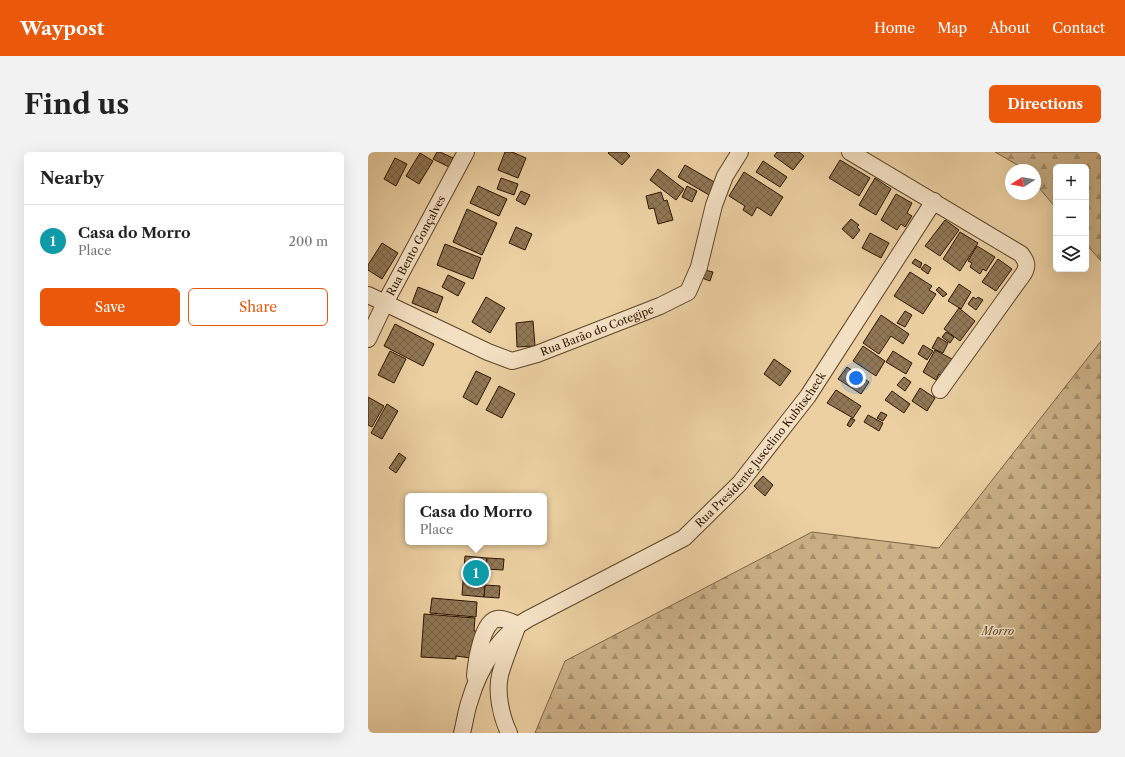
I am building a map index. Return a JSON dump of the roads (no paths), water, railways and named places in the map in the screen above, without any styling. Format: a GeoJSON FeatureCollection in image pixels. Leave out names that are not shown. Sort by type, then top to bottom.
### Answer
{"type":"FeatureCollection","features":[{"type":"Feature","properties":{"kind":"street","name":"Rua Bento Gonçalves"},"geometry":{"type":"LineString","coordinates":[[368,339],[384,303],[466,152]]}},
{"type":"Feature","properties":{"kind":"street","name":"Rua Barão do Cotegipe"},"geometry":{"type":"LineString","coordinates":[[368,295],[488,352],[512,361],[537,354],[660,306],[688,292],[699,267],[714,205],[725,176],[740,152]]}},
{"type":"Feature","properties":{"kind":"street"},"geometry":{"type":"LineString","coordinates":[[850,152],[1022,254],[1026,261],[1027,266],[1024,273],[940,390]]}},
{"type":"Feature","properties":{"kind":"street","name":"Rua Presidente Juscelino Kubitscheck"},"geometry":{"type":"LineString","coordinates":[[518,625],[684,538],[740,483],[808,396],[934,201]]}},
{"type":"Feature","properties":{"kind":"street"},"geometry":{"type":"LineString","coordinates":[[462,733],[474,686],[476,666],[485,629],[489,623],[497,619],[502,619],[518,625],[500,675],[498,693],[504,723],[509,733]]}},
{"type":"Feature","properties":{"kind":"place","name":"Casa do Morro"},"geometry":{"type":"Point","coordinates":[476,573]}},
{"type":"Feature","properties":{"kind":"park label","name":"Morro"},"geometry":{"type":"Point","coordinates":[998,631]}}]}
